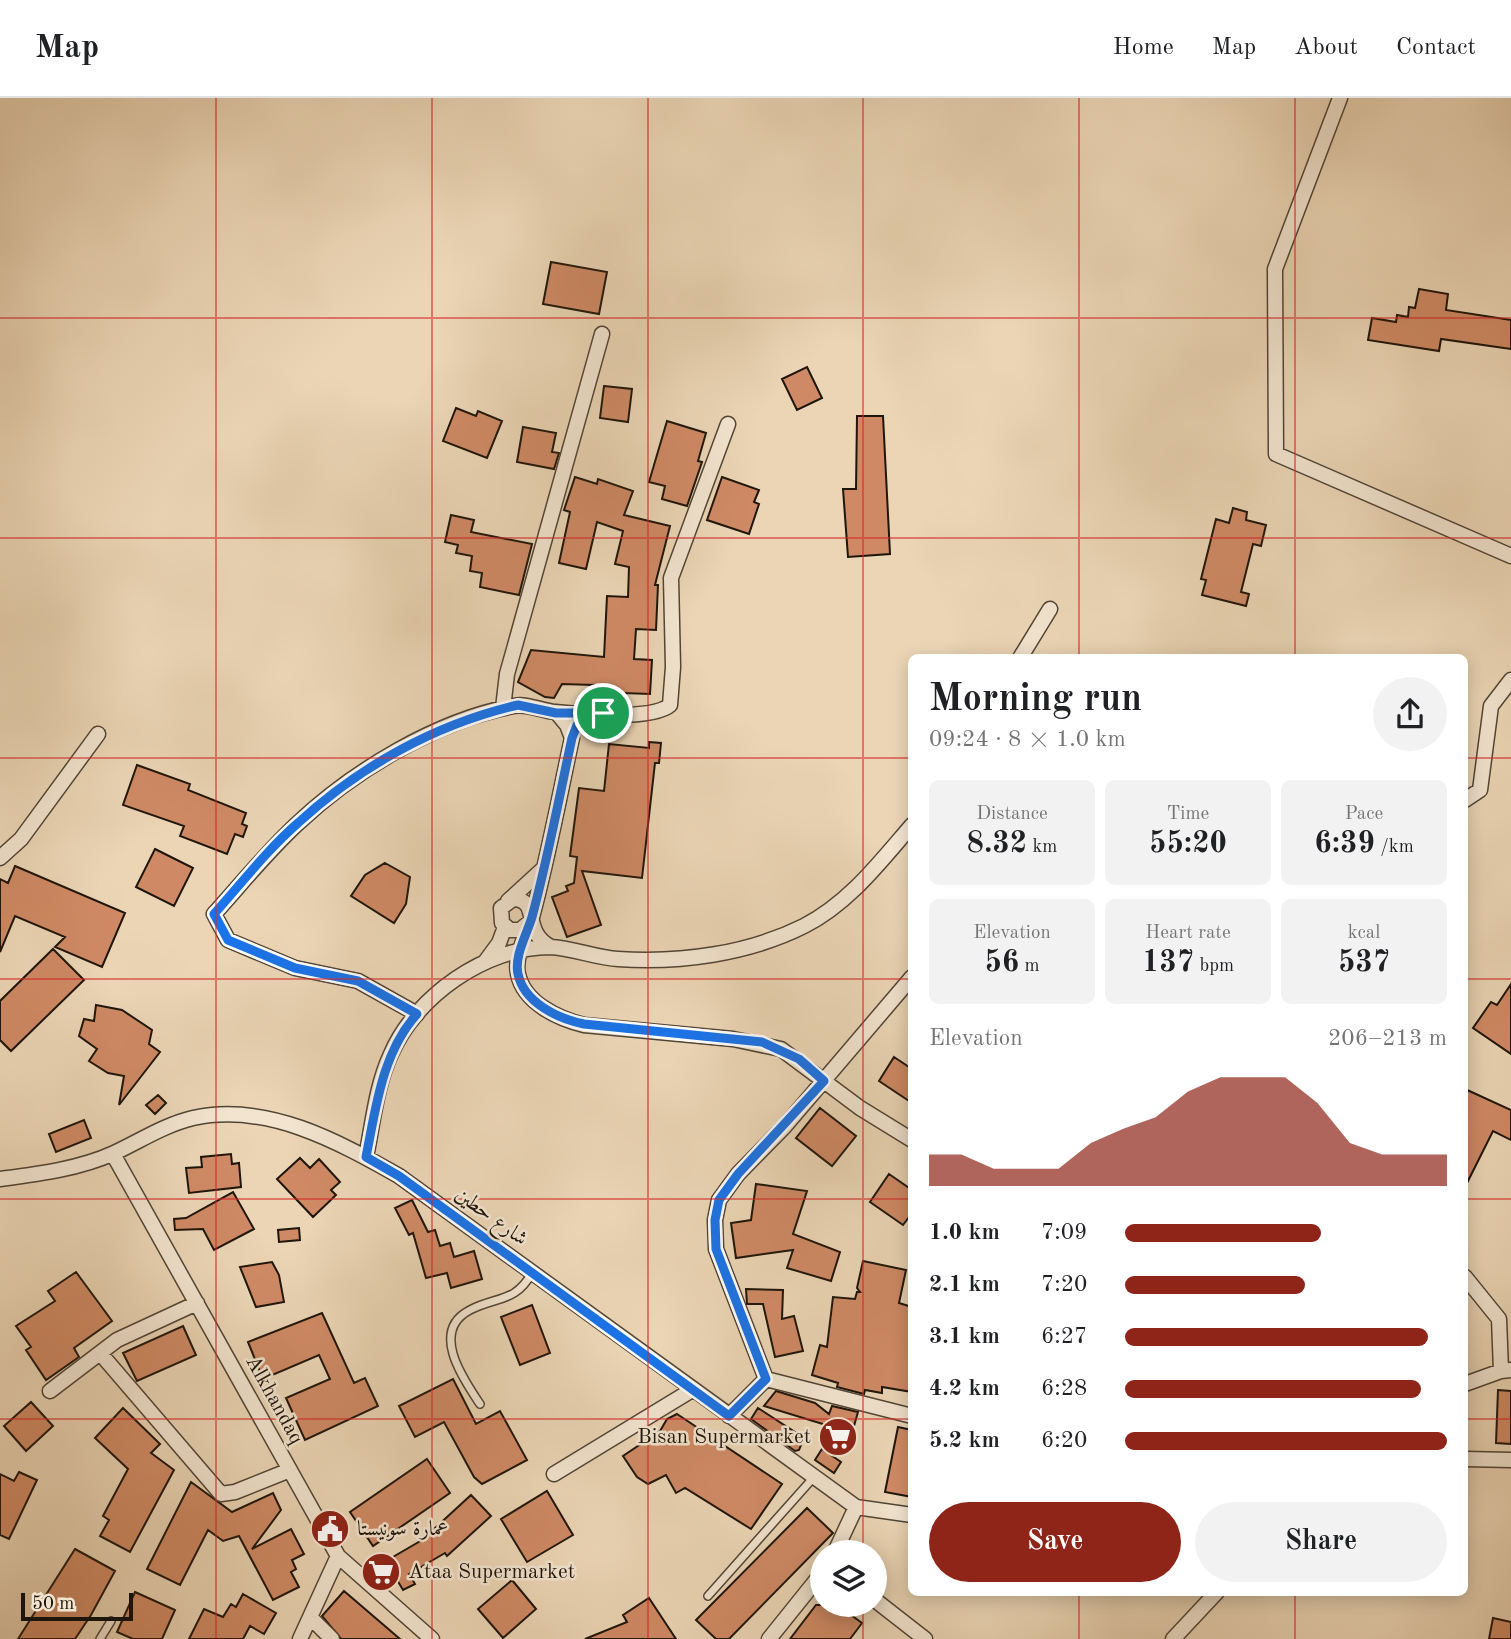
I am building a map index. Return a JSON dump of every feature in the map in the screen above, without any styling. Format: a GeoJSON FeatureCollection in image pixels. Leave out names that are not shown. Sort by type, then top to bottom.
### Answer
{"type":"FeatureCollection","features":[{"type":"Feature","properties":{"kind":"street"},"geometry":{"type":"LineString","coordinates":[[1340,98],[1275,270],[1276,454],[1511,556]]}},
{"type":"Feature","properties":{"kind":"street"},"geometry":{"type":"LineString","coordinates":[[503,708],[507,674],[603,334]]}},
{"type":"Feature","properties":{"kind":"street"},"geometry":{"type":"LineString","coordinates":[[417,1014],[358,981],[295,968],[228,940],[214,914],[297,823],[381,759],[414,742],[503,708],[518,705],[556,713],[656,713],[670,705],[673,667],[671,578],[728,424]]}},
{"type":"Feature","properties":{"kind":"street"},"geometry":{"type":"LineString","coordinates":[[1022,654],[1050,609]]}},
{"type":"Feature","properties":{"kind":"street"},"geometry":{"type":"LineString","coordinates":[[1468,798],[1480,790],[1491,706],[1511,680]]}},
{"type":"Feature","properties":{"kind":"street"},"geometry":{"type":"LineString","coordinates":[[556,713],[567,725],[572,738]]}},
{"type":"Feature","properties":{"kind":"street"},"geometry":{"type":"LineString","coordinates":[[603,713],[577,725],[572,738],[531,919],[520,951],[518,974],[526,989],[542,1007],[564,1020],[633,1031],[762,1042],[799,1059],[860,1108],[908,1138]]}},
{"type":"Feature","properties":{"kind":"street"},"geometry":{"type":"LineString","coordinates":[[0,858],[21,839],[98,734]]}},
{"type":"Feature","properties":{"kind":"street"},"geometry":{"type":"LineString","coordinates":[[366,1157],[380,1088],[391,1054],[417,1014],[458,978],[482,965],[520,951],[551,947],[616,959],[684,958],[715,954],[766,940],[805,925],[838,905],[864,881],[908,830]]}},
{"type":"Feature","properties":{"kind":"street"},"geometry":{"type":"LineString","coordinates":[[520,951],[509,940],[500,913],[508,901],[543,869]]}},
{"type":"Feature","properties":{"kind":"street"},"geometry":{"type":"LineString","coordinates":[[508,901],[523,901],[530,909],[540,941],[551,947]]}},
{"type":"Feature","properties":{"kind":"street"},"geometry":{"type":"LineString","coordinates":[[505,927],[520,930],[531,919]]}},
{"type":"Feature","properties":{"kind":"street"},"geometry":{"type":"LineString","coordinates":[[482,965],[499,943],[505,927]]}},
{"type":"Feature","properties":{"kind":"street"},"geometry":{"type":"LineString","coordinates":[[766,1379],[716,1249],[715,1220],[719,1200],[738,1174],[824,1081],[908,981]]}},
{"type":"Feature","properties":{"kind":"street","name":"شارع حطين"},"geometry":{"type":"LineString","coordinates":[[0,1179],[69,1168],[113,1154],[154,1132],[192,1119],[239,1115],[289,1123],[335,1139],[399,1176],[856,1507],[908,1514]]}},
{"type":"Feature","properties":{"kind":"street","name":"Alkhandaq"},"geometry":{"type":"LineString","coordinates":[[113,1154],[338,1556],[432,1639]]}},
{"type":"Feature","properties":{"kind":"street"},"geometry":{"type":"LineString","coordinates":[[1468,1281],[1499,1319],[1506,1370],[1468,1383]]}},
{"type":"Feature","properties":{"kind":"street"},"geometry":{"type":"LineString","coordinates":[[50,1391],[117,1340],[197,1303]]}},
{"type":"Feature","properties":{"kind":"street"},"geometry":{"type":"LineString","coordinates":[[100,1353],[221,1494],[235,1492],[290,1470]]}},
{"type":"Feature","properties":{"kind":"street"},"geometry":{"type":"LineString","coordinates":[[729,1416],[766,1379]]}},
{"type":"Feature","properties":{"kind":"street"},"geometry":{"type":"LineString","coordinates":[[766,1379],[908,1415]]}},
{"type":"Feature","properties":{"kind":"street"},"geometry":{"type":"LineString","coordinates":[[554,1474],[692,1390]]}},
{"type":"Feature","properties":{"kind":"street"},"geometry":{"type":"LineString","coordinates":[[1468,1459],[1511,1460]]}},
{"type":"Feature","properties":{"kind":"street"},"geometry":{"type":"LineString","coordinates":[[841,1540],[856,1507]]}},
{"type":"Feature","properties":{"kind":"street"},"geometry":{"type":"LineString","coordinates":[[300,1639],[338,1556]]}},
{"type":"Feature","properties":{"kind":"street"},"geometry":{"type":"LineString","coordinates":[[769,1639],[810,1588]]}},
{"type":"Feature","properties":{"kind":"street"},"geometry":{"type":"LineString","coordinates":[[1173,1639],[1213,1596]]}},
{"type":"Feature","properties":{"kind":"street"},"geometry":{"type":"LineString","coordinates":[[887,1609],[925,1639]]}},
{"type":"Feature","properties":{"kind":"street"},"geometry":{"type":"LineString","coordinates":[[310,1617],[332,1639]]}},
{"type":"Feature","properties":{"kind":"lane"},"geometry":{"type":"LineString","coordinates":[[480,1404],[455,1367],[451,1346],[454,1328],[467,1311],[522,1290],[532,1273]]}},
{"type":"Feature","properties":{"kind":"lane"},"geometry":{"type":"LineString","coordinates":[[708,1596],[814,1477]]}},
{"type":"Feature","properties":{"kind":"lane"},"geometry":{"type":"LineString","coordinates":[[100,1639],[111,1621]]}},
{"type":"Feature","properties":{"kind":"building"},"geometry":{"type":"Polygon","coordinates":[[[551,262],[607,272],[599,314],[543,304],[551,262]]]}},
{"type":"Feature","properties":{"kind":"building"},"geometry":{"type":"Polygon","coordinates":[[[1419,289],[1448,294],[1446,310],[1511,320],[1511,349],[1441,339],[1439,351],[1368,340],[1372,318],[1396,322],[1397,315],[1408,317],[1409,307],[1415,308],[1419,289]]]}},
{"type":"Feature","properties":{"kind":"building"},"geometry":{"type":"Polygon","coordinates":[[[807,367],[822,398],[797,410],[782,379],[807,367]]]}},
{"type":"Feature","properties":{"kind":"building"},"geometry":{"type":"Polygon","coordinates":[[[604,386],[632,389],[628,422],[600,418],[604,386]]]}},
{"type":"Feature","properties":{"kind":"building"},"geometry":{"type":"Polygon","coordinates":[[[456,408],[476,416],[478,411],[502,421],[487,458],[443,441],[456,408]]]}},
{"type":"Feature","properties":{"kind":"building"},"geometry":{"type":"Polygon","coordinates":[[[857,416],[883,416],[890,554],[848,557],[843,489],[856,489],[857,416]]]}},
{"type":"Feature","properties":{"kind":"building"},"geometry":{"type":"Polygon","coordinates":[[[667,421],[706,433],[698,461],[702,462],[687,506],[662,499],[665,486],[649,482],[667,421]]]}},
{"type":"Feature","properties":{"kind":"building"},"geometry":{"type":"Polygon","coordinates":[[[523,427],[556,433],[552,452],[559,453],[554,469],[517,462],[523,427]]]}},
{"type":"Feature","properties":{"kind":"building"},"geometry":{"type":"Polygon","coordinates":[[[575,477],[597,484],[598,479],[633,491],[624,515],[670,526],[655,585],[658,585],[656,630],[636,629],[634,659],[652,660],[650,694],[594,692],[594,685],[562,684],[554,698],[545,697],[518,682],[531,650],[604,657],[607,596],[628,597],[629,567],[615,564],[623,531],[597,522],[586,569],[559,563],[570,512],[564,510],[575,477]]]}},
{"type":"Feature","properties":{"kind":"building"},"geometry":{"type":"Polygon","coordinates":[[[722,477],[759,490],[754,502],[759,504],[749,534],[707,520],[722,477]]]}},
{"type":"Feature","properties":{"kind":"building"},"geometry":{"type":"Polygon","coordinates":[[[1233,508],[1247,512],[1246,520],[1266,525],[1261,546],[1253,544],[1241,592],[1249,594],[1246,606],[1202,595],[1206,580],[1201,579],[1216,519],[1229,523],[1233,508]]]}},
{"type":"Feature","properties":{"kind":"building"},"geometry":{"type":"Polygon","coordinates":[[[451,515],[474,520],[471,532],[532,544],[519,595],[480,587],[482,573],[470,571],[472,556],[456,553],[458,545],[445,542],[451,515]]]}},
{"type":"Feature","properties":{"kind":"building"},"geometry":{"type":"Polygon","coordinates":[[[649,742],[661,743],[659,763],[655,763],[642,878],[582,871],[601,925],[567,937],[552,897],[568,891],[566,886],[574,883],[577,857],[570,856],[579,788],[604,791],[609,744],[649,748],[649,742]]]}},
{"type":"Feature","properties":{"kind":"building"},"geometry":{"type":"Polygon","coordinates":[[[137,765],[190,784],[188,790],[246,813],[242,824],[247,826],[243,837],[235,834],[227,854],[180,836],[184,826],[123,805],[137,765]]]}},
{"type":"Feature","properties":{"kind":"building"},"geometry":{"type":"Polygon","coordinates":[[[155,849],[193,868],[174,906],[136,887],[155,849]]]}},
{"type":"Feature","properties":{"kind":"building"},"geometry":{"type":"Polygon","coordinates":[[[385,863],[410,877],[406,904],[394,923],[351,896],[365,875],[385,863]]]}},
{"type":"Feature","properties":{"kind":"building"},"geometry":{"type":"Polygon","coordinates":[[[15,866],[125,913],[102,967],[55,947],[65,937],[15,916],[0,952],[0,879],[8,883],[15,866]]]}},
{"type":"Feature","properties":{"kind":"building"},"geometry":{"type":"Polygon","coordinates":[[[53,949],[84,980],[11,1051],[0,1040],[0,1001],[53,949]]]}},
{"type":"Feature","properties":{"kind":"building"},"geometry":{"type":"Polygon","coordinates":[[[1511,984],[1511,1054],[1473,1028],[1491,1002],[1497,1005],[1511,984]]]}},
{"type":"Feature","properties":{"kind":"building"},"geometry":{"type":"Polygon","coordinates":[[[96,1005],[122,1010],[152,1030],[149,1044],[160,1052],[119,1105],[124,1076],[108,1073],[89,1061],[97,1049],[79,1036],[84,1019],[94,1021],[96,1005]]]}},
{"type":"Feature","properties":{"kind":"building"},"geometry":{"type":"Polygon","coordinates":[[[894,1057],[908,1066],[908,1100],[879,1081],[894,1057]]]}},
{"type":"Feature","properties":{"kind":"building"},"geometry":{"type":"Polygon","coordinates":[[[1468,1090],[1511,1110],[1511,1140],[1493,1131],[1468,1181],[1468,1090]]]}},
{"type":"Feature","properties":{"kind":"building"},"geometry":{"type":"Polygon","coordinates":[[[158,1095],[166,1103],[155,1114],[146,1105],[158,1095]]]}},
{"type":"Feature","properties":{"kind":"building"},"geometry":{"type":"Polygon","coordinates":[[[820,1108],[856,1136],[832,1166],[796,1138],[820,1108]]]}},
{"type":"Feature","properties":{"kind":"building"},"geometry":{"type":"Polygon","coordinates":[[[84,1120],[91,1138],[56,1152],[49,1134],[84,1120]]]}},
{"type":"Feature","properties":{"kind":"building"},"geometry":{"type":"Polygon","coordinates":[[[231,1154],[232,1164],[239,1163],[241,1187],[189,1193],[186,1168],[202,1167],[201,1157],[231,1154]]]}},
{"type":"Feature","properties":{"kind":"building"},"geometry":{"type":"Polygon","coordinates":[[[300,1158],[310,1168],[319,1159],[340,1182],[331,1190],[336,1195],[313,1217],[277,1179],[300,1158]]]}},
{"type":"Feature","properties":{"kind":"building"},"geometry":{"type":"Polygon","coordinates":[[[889,1174],[908,1187],[908,1218],[903,1225],[870,1202],[889,1174]]]}},
{"type":"Feature","properties":{"kind":"building"},"geometry":{"type":"Polygon","coordinates":[[[756,1184],[807,1191],[793,1234],[840,1252],[831,1281],[787,1268],[793,1250],[736,1258],[731,1223],[751,1220],[756,1184]]]}},
{"type":"Feature","properties":{"kind":"building"},"geometry":{"type":"Polygon","coordinates":[[[233,1192],[254,1229],[214,1250],[203,1229],[175,1230],[174,1219],[186,1218],[233,1192]]]}},
{"type":"Feature","properties":{"kind":"building"},"geometry":{"type":"Polygon","coordinates":[[[412,1200],[428,1232],[435,1230],[440,1246],[450,1243],[454,1257],[474,1251],[482,1279],[451,1288],[447,1273],[426,1278],[413,1233],[409,1235],[395,1208],[412,1200]]]}},
{"type":"Feature","properties":{"kind":"building"},"geometry":{"type":"Polygon","coordinates":[[[299,1228],[300,1240],[279,1242],[278,1230],[299,1228]]]}},
{"type":"Feature","properties":{"kind":"building"},"geometry":{"type":"Polygon","coordinates":[[[863,1261],[906,1270],[899,1303],[908,1306],[908,1391],[882,1387],[882,1393],[865,1390],[864,1394],[837,1387],[838,1383],[812,1375],[820,1345],[827,1347],[833,1297],[855,1299],[857,1292],[860,1292],[857,1288],[863,1261]]]}},
{"type":"Feature","properties":{"kind":"building"},"geometry":{"type":"Polygon","coordinates":[[[272,1262],[279,1275],[284,1302],[256,1307],[240,1267],[272,1262]]]}},
{"type":"Feature","properties":{"kind":"building"},"geometry":{"type":"Polygon","coordinates":[[[76,1272],[112,1321],[74,1348],[79,1357],[46,1380],[26,1350],[31,1347],[16,1326],[55,1301],[48,1291],[76,1272]]]}},
{"type":"Feature","properties":{"kind":"building"},"geometry":{"type":"Polygon","coordinates":[[[746,1289],[783,1290],[782,1319],[794,1316],[803,1351],[775,1357],[763,1304],[747,1304],[746,1289]]]}},
{"type":"Feature","properties":{"kind":"building"},"geometry":{"type":"Polygon","coordinates":[[[532,1305],[550,1353],[520,1365],[501,1317],[532,1305]]]}},
{"type":"Feature","properties":{"kind":"building"},"geometry":{"type":"Polygon","coordinates":[[[322,1313],[354,1383],[365,1378],[378,1406],[305,1440],[286,1398],[330,1379],[319,1355],[263,1379],[248,1342],[322,1313]]]}},
{"type":"Feature","properties":{"kind":"building"},"geometry":{"type":"Polygon","coordinates":[[[183,1326],[196,1355],[137,1381],[123,1353],[183,1326]]]}},
{"type":"Feature","properties":{"kind":"building"},"geometry":{"type":"Polygon","coordinates":[[[453,1379],[476,1424],[500,1411],[527,1460],[482,1484],[474,1477],[444,1422],[415,1437],[399,1406],[453,1379]]]}},
{"type":"Feature","properties":{"kind":"building"},"geometry":{"type":"Polygon","coordinates":[[[1498,1390],[1511,1391],[1511,1444],[1496,1443],[1498,1390]]]}},
{"type":"Feature","properties":{"kind":"building"},"geometry":{"type":"Polygon","coordinates":[[[776,1391],[815,1403],[829,1414],[832,1406],[858,1412],[852,1433],[764,1406],[776,1391]]]}},
{"type":"Feature","properties":{"kind":"building"},"geometry":{"type":"Polygon","coordinates":[[[31,1402],[53,1426],[26,1451],[4,1426],[31,1402]]]}},
{"type":"Feature","properties":{"kind":"building"},"geometry":{"type":"Polygon","coordinates":[[[123,1408],[160,1444],[151,1453],[174,1470],[130,1552],[100,1536],[109,1520],[103,1516],[128,1469],[95,1438],[123,1408]]]}},
{"type":"Feature","properties":{"kind":"building"},"geometry":{"type":"Polygon","coordinates":[[[758,1408],[804,1438],[799,1450],[795,1451],[751,1419],[758,1408]]]}},
{"type":"Feature","properties":{"kind":"building"},"geometry":{"type":"Polygon","coordinates":[[[677,1414],[782,1484],[751,1529],[685,1488],[676,1493],[666,1475],[648,1484],[637,1477],[623,1456],[660,1431],[667,1419],[677,1414]]]}},
{"type":"Feature","properties":{"kind":"building"},"geometry":{"type":"Polygon","coordinates":[[[898,1427],[908,1429],[908,1496],[885,1492],[898,1427]]]}},
{"type":"Feature","properties":{"kind":"building"},"geometry":{"type":"Polygon","coordinates":[[[822,1449],[841,1462],[834,1473],[815,1460],[822,1449]]]}},
{"type":"Feature","properties":{"kind":"building"},"geometry":{"type":"Polygon","coordinates":[[[427,1459],[450,1493],[373,1546],[350,1512],[427,1459]]]}},
{"type":"Feature","properties":{"kind":"building"},"geometry":{"type":"Polygon","coordinates":[[[19,1472],[37,1480],[9,1539],[0,1535],[0,1474],[14,1481],[19,1472]]]}},
{"type":"Feature","properties":{"kind":"building"},"geometry":{"type":"Polygon","coordinates":[[[191,1482],[232,1512],[273,1493],[281,1510],[252,1549],[291,1529],[304,1554],[292,1560],[296,1569],[291,1572],[299,1587],[273,1600],[239,1536],[223,1541],[208,1530],[180,1585],[147,1569],[191,1482]]]}},
{"type":"Feature","properties":{"kind":"building"},"geometry":{"type":"Polygon","coordinates":[[[547,1491],[573,1535],[527,1562],[501,1519],[547,1491]]]}},
{"type":"Feature","properties":{"kind":"building"},"geometry":{"type":"Polygon","coordinates":[[[471,1495],[491,1516],[447,1556],[445,1553],[409,1574],[415,1584],[403,1590],[386,1561],[422,1540],[471,1495]]]}},
{"type":"Feature","properties":{"kind":"building"},"geometry":{"type":"Polygon","coordinates":[[[807,1508],[833,1533],[826,1540],[810,1540],[810,1556],[729,1639],[716,1639],[696,1620],[807,1508]]]}},
{"type":"Feature","properties":{"kind":"building"},"geometry":{"type":"Polygon","coordinates":[[[75,1549],[115,1571],[91,1615],[75,1639],[18,1639],[75,1549]]]}},
{"type":"Feature","properties":{"kind":"building"},"geometry":{"type":"Polygon","coordinates":[[[512,1580],[536,1609],[503,1638],[478,1609],[512,1580]]]}},
{"type":"Feature","properties":{"kind":"building"},"geometry":{"type":"Polygon","coordinates":[[[344,1591],[400,1639],[341,1639],[322,1616],[344,1591]]]}},
{"type":"Feature","properties":{"kind":"building"},"geometry":{"type":"Polygon","coordinates":[[[135,1592],[175,1610],[162,1639],[133,1639],[117,1632],[135,1592]]]}},
{"type":"Feature","properties":{"kind":"building"},"geometry":{"type":"Polygon","coordinates":[[[243,1594],[276,1613],[264,1634],[250,1626],[243,1639],[189,1639],[204,1609],[223,1617],[231,1604],[236,1607],[243,1594]]]}},
{"type":"Feature","properties":{"kind":"building"},"geometry":{"type":"Polygon","coordinates":[[[649,1598],[676,1639],[585,1639],[627,1622],[623,1615],[649,1598]]]}},
{"type":"Feature","properties":{"kind":"building"},"geometry":{"type":"Polygon","coordinates":[[[810,1613],[810,1617],[854,1617],[862,1623],[850,1639],[790,1639],[810,1613]]]}},
{"type":"Feature","properties":{"kind":"building"},"geometry":{"type":"Polygon","coordinates":[[[1493,1618],[1511,1622],[1511,1639],[1489,1639],[1493,1618]]]}},
{"type":"Feature","properties":{"kind":"place","name":"Bisan Supermarket"},"geometry":{"type":"Point","coordinates":[838,1437]}},
{"type":"Feature","properties":{"kind":"place","name":"عمارة سونيستا"},"geometry":{"type":"Point","coordinates":[330,1529]}},
{"type":"Feature","properties":{"kind":"place","name":"Ataa Supermarket"},"geometry":{"type":"Point","coordinates":[381,1572]}},
{"type":"Feature","properties":{"kind":"route"},"geometry":{"type":"LineString","coordinates":[[518,705],[556,713],[603,713],[577,725],[572,738],[531,919],[520,951],[518,974],[526,989],[542,1007],[564,1020],[633,1031],[762,1042],[799,1059],[824,1081],[738,1174],[719,1200],[715,1220],[716,1249],[766,1379],[729,1416],[399,1176],[366,1157],[380,1088],[391,1054],[417,1014],[358,981],[295,968],[228,940],[214,914],[297,823],[381,759],[414,742],[493,710],[518,705]]}}]}
